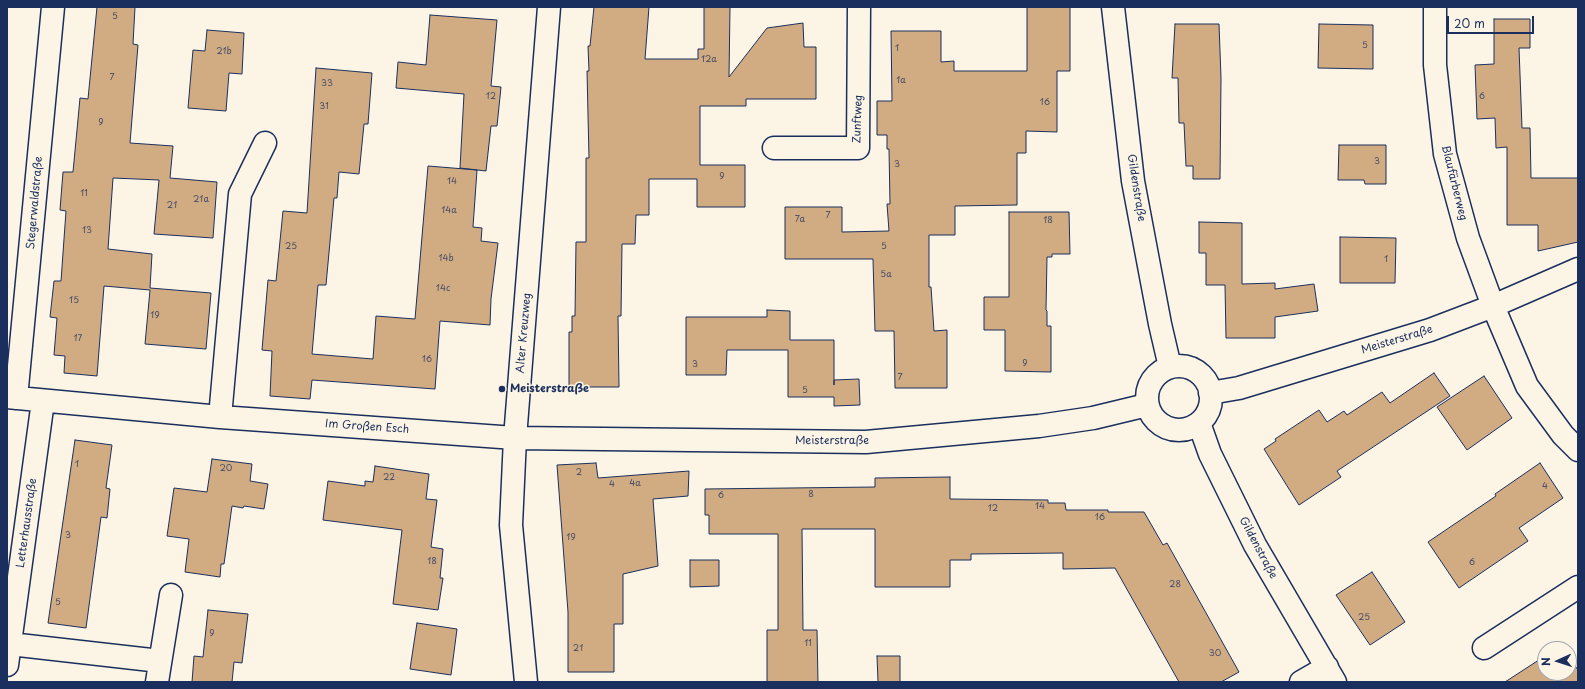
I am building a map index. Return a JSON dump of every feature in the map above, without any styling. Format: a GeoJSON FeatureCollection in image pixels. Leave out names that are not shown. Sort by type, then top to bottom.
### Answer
{"type":"FeatureCollection","features":[{"type":"Feature","properties":{"kind":"street","name":"Stegerwaldstraße"},"geometry":{"type":"LineString","coordinates":[[12,398],[53,7]]}},
{"type":"Feature","properties":{"kind":"street","name":"Alter Kreuzweg"},"geometry":{"type":"LineString","coordinates":[[526,682],[511,525],[515,438],[549,7]]}},
{"type":"Feature","properties":{"kind":"street","name":"Zunftweg"},"geometry":{"type":"LineString","coordinates":[[774,148],[858,148],[859,7]]}},
{"type":"Feature","properties":{"kind":"street","name":"Gildenstraße"},"geometry":{"type":"LineString","coordinates":[[1113,7],[1133,181],[1160,324],[1170,367]]}},
{"type":"Feature","properties":{"kind":"street","name":"Blaufärberweg"},"geometry":{"type":"LineString","coordinates":[[1435,7],[1435,65],[1445,154],[1468,238],[1493,306],[1527,386],[1563,435],[1578,450]]}},
{"type":"Feature","properties":{"kind":"street"},"geometry":{"type":"LineString","coordinates":[[220,417],[240,194],[265,143]]}},
{"type":"Feature","properties":{"kind":"street","name":"Meisterstraße"},"geometry":{"type":"LineString","coordinates":[[1210,393],[1239,388],[1430,330],[1493,306],[1578,269]]}},
{"type":"Feature","properties":{"kind":"street"},"geometry":{"type":"LineString","coordinates":[[1181,366],[1200,374],[1207,383],[1210,393],[1208,410],[1199,423],[1182,430],[1164,426],[1151,414],[1147,405],[1147,395],[1154,378],[1161,371],[1170,367],[1181,366]]}},
{"type":"Feature","properties":{"kind":"street","name":"Im Großen Esch"},"geometry":{"type":"LineString","coordinates":[[12,398],[220,417],[515,438]]}},
{"type":"Feature","properties":{"kind":"street","name":"Letterhausstraße"},"geometry":{"type":"LineString","coordinates":[[43,401],[8,655],[160,661]]}},
{"type":"Feature","properties":{"kind":"street","name":"Meisterstraße"},"geometry":{"type":"LineString","coordinates":[[515,438],[866,442],[1040,426],[1093,418],[1147,405]]}},
{"type":"Feature","properties":{"kind":"street","name":"Gildenstraße"},"geometry":{"type":"LineString","coordinates":[[1199,423],[1210,454],[1255,545],[1331,674],[1301,682]]}},
{"type":"Feature","properties":{"kind":"street"},"geometry":{"type":"LineString","coordinates":[[1484,648],[1578,587]]}},
{"type":"Feature","properties":{"kind":"street"},"geometry":{"type":"LineString","coordinates":[[157,682],[171,595]]}},
{"type":"Feature","properties":{"kind":"building"},"geometry":{"type":"Polygon","coordinates":[[[97,7],[135,7],[133,44],[138,45],[130,143],[173,146],[170,178],[217,182],[213,238],[154,234],[159,180],[113,178],[108,249],[152,254],[150,288],[211,293],[206,349],[145,344],[150,290],[104,286],[97,376],[64,373],[65,356],[54,355],[57,318],[50,317],[54,281],[61,281],[66,211],[60,210],[63,172],[73,172],[80,98],[88,99],[97,7]]]}},
{"type":"Feature","properties":{"kind":"building"},"geometry":{"type":"Polygon","coordinates":[[[594,7],[649,7],[645,59],[698,59],[698,49],[704,49],[704,7],[730,7],[729,77],[767,28],[803,23],[804,47],[816,47],[816,99],[746,99],[746,106],[700,106],[700,165],[745,165],[745,207],[697,207],[697,179],[649,179],[649,215],[636,215],[635,244],[622,244],[621,316],[618,316],[619,387],[569,387],[569,332],[572,332],[572,316],[575,316],[576,242],[586,242],[586,158],[589,158],[587,71],[589,71],[588,46],[590,46],[594,7]]]}},
{"type":"Feature","properties":{"kind":"building"},"geometry":{"type":"Polygon","coordinates":[[[1027,7],[1070,7],[1070,71],[1057,71],[1057,132],[1026,131],[1026,153],[1017,153],[1017,205],[955,206],[955,235],[929,235],[929,287],[931,287],[934,331],[947,330],[947,388],[895,388],[894,331],[875,331],[873,259],[785,259],[785,207],[842,207],[842,232],[889,231],[887,204],[890,204],[889,149],[887,149],[887,135],[877,135],[877,101],[892,101],[891,31],[941,31],[941,62],[954,61],[954,71],[1027,71],[1027,7]]]}},
{"type":"Feature","properties":{"kind":"building"},"geometry":{"type":"Polygon","coordinates":[[[430,15],[497,20],[491,86],[501,87],[497,126],[491,126],[486,171],[460,168],[464,94],[396,88],[398,62],[426,65],[430,15]]]}},
{"type":"Feature","properties":{"kind":"building"},"geometry":{"type":"Polygon","coordinates":[[[1494,19],[1530,19],[1530,48],[1519,48],[1522,128],[1530,128],[1531,178],[1578,178],[1578,242],[1538,251],[1538,225],[1507,225],[1507,147],[1496,148],[1495,118],[1477,119],[1475,65],[1494,64],[1494,19]]]}},
{"type":"Feature","properties":{"kind":"building"},"geometry":{"type":"Polygon","coordinates":[[[1175,24],[1219,24],[1221,78],[1220,179],[1193,179],[1193,166],[1186,166],[1184,123],[1179,123],[1178,78],[1172,78],[1175,24]]]}},
{"type":"Feature","properties":{"kind":"building"},"geometry":{"type":"Polygon","coordinates":[[[1319,24],[1373,25],[1373,69],[1318,68],[1319,24]]]}},
{"type":"Feature","properties":{"kind":"building"},"geometry":{"type":"Polygon","coordinates":[[[207,30],[244,33],[242,74],[229,73],[226,111],[188,108],[193,50],[205,51],[207,30]]]}},
{"type":"Feature","properties":{"kind":"building"},"geometry":{"type":"Polygon","coordinates":[[[316,68],[372,73],[368,124],[364,124],[359,174],[339,172],[337,198],[334,198],[326,285],[318,285],[312,354],[373,359],[376,316],[415,319],[428,166],[477,170],[473,227],[482,228],[481,241],[498,243],[491,299],[490,325],[440,321],[435,389],[312,380],[310,399],[270,396],[272,351],[262,350],[268,280],[276,281],[283,211],[307,213],[316,68]]]}},
{"type":"Feature","properties":{"kind":"building"},"geometry":{"type":"Polygon","coordinates":[[[1339,145],[1386,145],[1386,184],[1365,184],[1364,180],[1338,180],[1339,145]]]}},
{"type":"Feature","properties":{"kind":"building"},"geometry":{"type":"Polygon","coordinates":[[[1009,212],[1069,212],[1070,254],[1052,254],[1052,257],[1047,257],[1046,310],[1047,326],[1051,326],[1051,372],[1005,371],[1005,330],[984,330],[984,297],[1009,297],[1009,212]]]}},
{"type":"Feature","properties":{"kind":"building"},"geometry":{"type":"Polygon","coordinates":[[[1199,222],[1242,223],[1242,284],[1275,283],[1275,289],[1314,284],[1318,311],[1275,317],[1275,338],[1226,338],[1225,285],[1206,285],[1206,253],[1199,253],[1199,222]]]}},
{"type":"Feature","properties":{"kind":"building"},"geometry":{"type":"Polygon","coordinates":[[[1340,237],[1396,238],[1395,283],[1340,283],[1340,237]]]}},
{"type":"Feature","properties":{"kind":"building"},"geometry":{"type":"Polygon","coordinates":[[[767,310],[790,311],[790,340],[834,340],[834,380],[859,379],[860,405],[834,406],[834,397],[788,397],[788,350],[727,350],[726,375],[686,375],[686,317],[767,317],[767,310]]]}},
{"type":"Feature","properties":{"kind":"building"},"geometry":{"type":"Polygon","coordinates":[[[1434,373],[1450,396],[1337,471],[1341,477],[1299,505],[1264,449],[1276,441],[1275,439],[1319,410],[1327,422],[1344,411],[1347,415],[1382,392],[1390,403],[1434,373]]]}},
{"type":"Feature","properties":{"kind":"building"},"geometry":{"type":"Polygon","coordinates":[[[1484,376],[1512,418],[1467,450],[1437,407],[1484,376]]]}},
{"type":"Feature","properties":{"kind":"building"},"geometry":{"type":"Polygon","coordinates":[[[75,440],[112,445],[106,488],[110,489],[107,518],[101,517],[86,628],[48,623],[75,440]]]}},
{"type":"Feature","properties":{"kind":"building"},"geometry":{"type":"Polygon","coordinates":[[[212,459],[252,464],[250,481],[268,484],[264,509],[232,506],[224,564],[221,564],[220,577],[185,572],[189,539],[167,536],[174,488],[207,492],[212,459]]]}},
{"type":"Feature","properties":{"kind":"building"},"geometry":{"type":"Polygon","coordinates":[[[596,463],[598,478],[689,471],[688,496],[653,499],[658,566],[623,574],[623,624],[614,624],[614,672],[568,672],[568,612],[557,465],[596,463]]]}},
{"type":"Feature","properties":{"kind":"building"},"geometry":{"type":"Polygon","coordinates":[[[1540,463],[1563,498],[1519,528],[1528,541],[1459,588],[1428,542],[1496,496],[1495,494],[1540,463]]]}},
{"type":"Feature","properties":{"kind":"building"},"geometry":{"type":"Polygon","coordinates":[[[375,466],[429,474],[426,499],[437,500],[431,547],[443,549],[440,578],[443,578],[438,610],[393,604],[402,530],[323,520],[328,481],[365,486],[365,481],[373,482],[375,466]]]}},
{"type":"Feature","properties":{"kind":"building"},"geometry":{"type":"Polygon","coordinates":[[[950,477],[950,499],[1048,500],[1048,503],[1065,503],[1066,510],[1144,512],[1163,545],[1167,543],[1239,672],[1221,682],[1179,682],[1115,568],[1063,569],[1063,553],[971,554],[971,560],[950,560],[950,587],[875,587],[875,529],[802,529],[803,630],[817,630],[818,682],[767,682],[767,630],[778,630],[778,534],[709,534],[709,515],[705,515],[705,489],[875,487],[875,478],[950,477]]]}},
{"type":"Feature","properties":{"kind":"building"},"geometry":{"type":"Polygon","coordinates":[[[690,560],[719,560],[719,586],[690,587],[690,560]]]}},
{"type":"Feature","properties":{"kind":"building"},"geometry":{"type":"Polygon","coordinates":[[[1372,572],[1405,622],[1370,645],[1336,595],[1372,572]]]}},
{"type":"Feature","properties":{"kind":"building"},"geometry":{"type":"Polygon","coordinates":[[[208,610],[248,614],[242,663],[234,662],[232,682],[192,682],[194,656],[203,657],[208,610]]]}},
{"type":"Feature","properties":{"kind":"building"},"geometry":{"type":"Polygon","coordinates":[[[417,623],[457,629],[451,675],[410,669],[417,623]]]}},
{"type":"Feature","properties":{"kind":"building"},"geometry":{"type":"Polygon","coordinates":[[[877,656],[900,656],[900,682],[878,682],[877,656]]]}},
{"type":"Feature","properties":{"kind":"building"},"geometry":{"type":"Polygon","coordinates":[[[1537,661],[1537,681],[1577,681],[1577,669],[1578,670],[1578,682],[1505,682],[1537,661]]]}},
{"type":"Feature","properties":{"kind":"place","name":"Meisterstraße"},"geometry":{"type":"Point","coordinates":[502,389]}}]}
